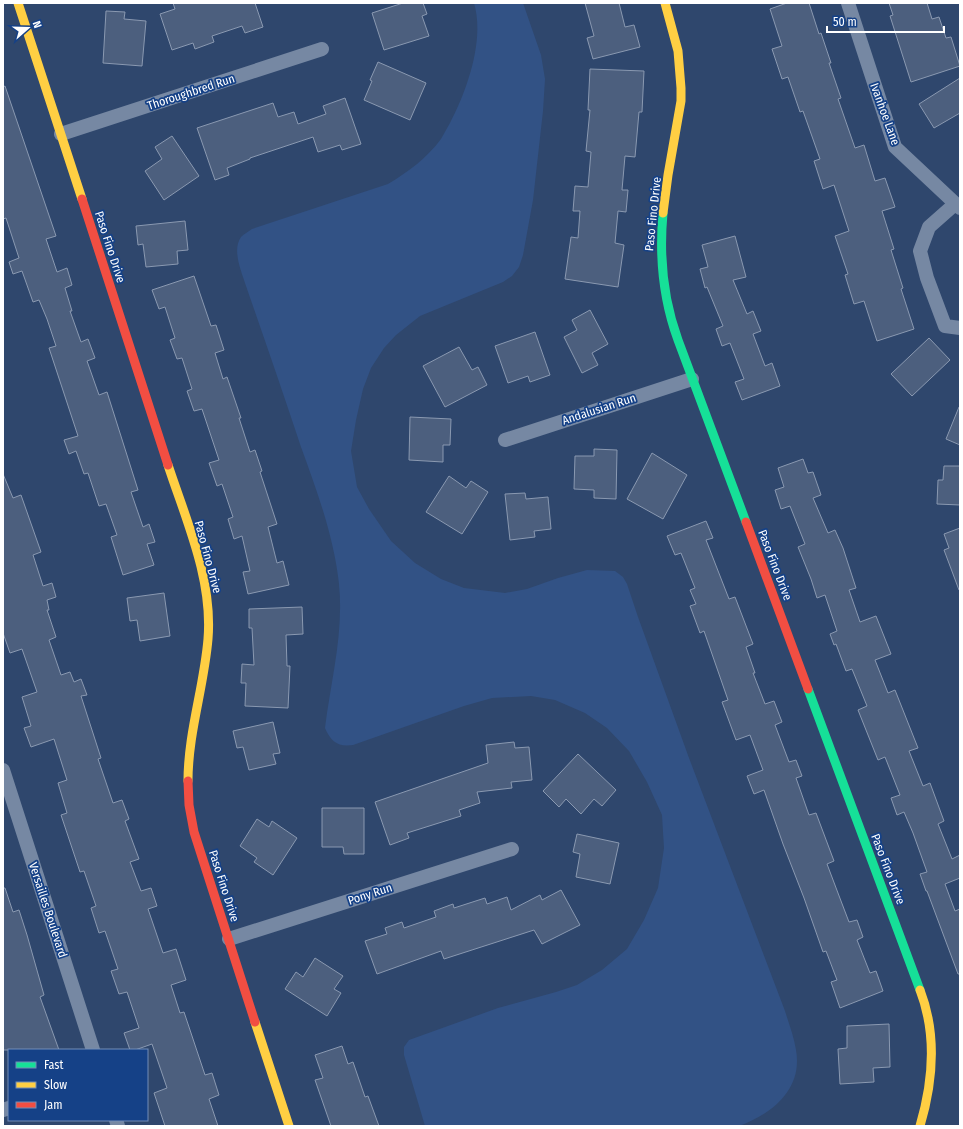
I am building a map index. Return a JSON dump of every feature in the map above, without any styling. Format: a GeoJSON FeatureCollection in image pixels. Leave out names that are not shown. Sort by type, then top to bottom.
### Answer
{"type":"FeatureCollection","features":[{"type":"Feature","properties":{"kind":"street","name":"Paso Fino Drive"},"geometry":{"type":"LineString","coordinates":[[18,3],[196,552],[205,585],[208,612],[208,639],[190,752],[188,779],[189,805],[194,832],[290,1126]]}},
{"type":"Feature","properties":{"kind":"street","name":"Paso Fino Drive"},"geometry":{"type":"LineString","coordinates":[[665,3],[676,40],[680,60],[681,87],[660,244],[661,267],[666,301],[671,323],[923,997],[930,1023],[932,1077],[927,1104],[920,1126]]}},
{"type":"Feature","properties":{"kind":"street","name":"Ivanhoe Lane"},"geometry":{"type":"LineString","coordinates":[[848,3],[895,147],[958,206],[929,227],[920,251],[927,278],[945,326],[960,328]]}},
{"type":"Feature","properties":{"kind":"street","name":"Thoroughbred Run"},"geometry":{"type":"LineString","coordinates":[[60,134],[322,49]]}},
{"type":"Feature","properties":{"kind":"street","name":"Andalusian Run"},"geometry":{"type":"LineString","coordinates":[[505,440],[692,379]]}},
{"type":"Feature","properties":{"kind":"street","name":"Versailles Boulevard"},"geometry":{"type":"LineString","coordinates":[[3,770],[93,1049]]}},
{"type":"Feature","properties":{"kind":"street","name":"Pony Run"},"geometry":{"type":"LineString","coordinates":[[229,939],[512,849]]}},
{"type":"Feature","properties":{"kind":"water"},"geometry":{"type":"Polygon","coordinates":[[[474,3],[523,3],[541,55],[545,79],[543,111],[533,200],[523,255],[519,267],[512,276],[503,282],[420,316],[396,335],[384,348],[371,368],[363,389],[356,420],[351,451],[357,487],[369,509],[391,541],[415,563],[441,579],[464,588],[505,593],[527,589],[587,570],[615,571],[623,577],[627,584],[689,758],[793,1035],[797,1064],[795,1077],[790,1088],[773,1107],[763,1115],[739,1126],[425,1126],[404,1055],[404,1047],[409,1040],[498,1008],[577,985],[602,970],[627,949],[644,920],[658,888],[664,848],[662,815],[647,782],[629,751],[607,728],[585,713],[555,700],[531,696],[492,698],[464,706],[353,745],[339,744],[330,737],[325,728],[340,620],[337,566],[319,497],[245,283],[237,254],[238,242],[241,237],[252,229],[388,184],[403,175],[436,146],[450,123],[468,80],[476,49],[477,17],[474,3]]]}},
{"type":"Feature","properties":{"kind":"building"},"geometry":{"type":"Polygon","coordinates":[[[173,3],[255,3],[263,27],[245,33],[242,26],[212,36],[214,42],[195,49],[193,43],[172,50],[160,14],[175,9],[173,3]]]}},
{"type":"Feature","properties":{"kind":"building"},"geometry":{"type":"Polygon","coordinates":[[[403,3],[423,3],[427,14],[422,16],[429,36],[384,50],[372,13],[403,3]]]}},
{"type":"Feature","properties":{"kind":"building"},"geometry":{"type":"Polygon","coordinates":[[[585,3],[619,3],[625,27],[634,25],[640,47],[593,59],[587,38],[594,36],[585,3]]]}},
{"type":"Feature","properties":{"kind":"building"},"geometry":{"type":"Polygon","coordinates":[[[787,3],[809,3],[819,34],[821,33],[831,63],[829,63],[841,98],[838,99],[855,148],[864,145],[875,181],[885,178],[895,207],[882,211],[894,249],[891,250],[903,288],[901,289],[914,329],[877,341],[864,301],[854,304],[845,275],[848,274],[835,236],[849,231],[834,185],[823,189],[814,161],[820,159],[803,111],[800,112],[788,77],[782,79],[772,49],[782,46],[770,9],[787,3]]]}},
{"type":"Feature","properties":{"kind":"building"},"geometry":{"type":"Polygon","coordinates":[[[889,3],[927,3],[932,19],[939,17],[946,38],[951,37],[960,66],[911,82],[890,16],[893,15],[889,3]]]}},
{"type":"Feature","properties":{"kind":"building"},"geometry":{"type":"Polygon","coordinates":[[[106,11],[125,12],[124,19],[146,21],[142,66],[103,63],[106,11]]]}},
{"type":"Feature","properties":{"kind":"building"},"geometry":{"type":"Polygon","coordinates":[[[378,62],[426,83],[410,120],[364,100],[372,81],[370,80],[378,62]]]}},
{"type":"Feature","properties":{"kind":"building"},"geometry":{"type":"Polygon","coordinates":[[[590,69],[644,71],[642,112],[639,112],[635,157],[625,156],[622,190],[628,190],[626,212],[618,211],[615,243],[624,245],[618,287],[565,279],[571,237],[578,238],[580,211],[573,211],[575,186],[588,187],[591,152],[586,151],[590,110],[588,110],[590,69]]]}},
{"type":"Feature","properties":{"kind":"building"},"geometry":{"type":"Polygon","coordinates":[[[960,78],[960,113],[934,128],[919,104],[960,78]]]}},
{"type":"Feature","properties":{"kind":"building"},"geometry":{"type":"Polygon","coordinates":[[[5,86],[56,236],[46,239],[57,272],[67,268],[72,285],[65,288],[72,311],[70,311],[81,342],[88,339],[95,358],[87,361],[99,395],[107,392],[138,490],[131,492],[143,527],[149,524],[155,542],[147,544],[154,565],[123,575],[111,537],[117,535],[106,504],[99,506],[88,473],[84,474],[76,451],[69,454],[64,440],[78,436],[49,348],[56,346],[47,319],[39,300],[33,302],[22,271],[13,274],[9,262],[19,258],[6,218],[3,219],[3,87],[5,86]]]}},
{"type":"Feature","properties":{"kind":"building"},"geometry":{"type":"Polygon","coordinates":[[[345,98],[361,144],[342,150],[340,145],[318,152],[313,137],[250,158],[227,168],[229,175],[215,180],[197,128],[273,103],[278,117],[294,112],[298,124],[326,114],[323,106],[345,98]]]}},
{"type":"Feature","properties":{"kind":"building"},"geometry":{"type":"Polygon","coordinates":[[[172,136],[199,176],[164,200],[145,171],[162,159],[155,147],[172,136]]]}},
{"type":"Feature","properties":{"kind":"building"},"geometry":{"type":"Polygon","coordinates":[[[185,221],[188,250],[177,251],[178,264],[146,267],[143,244],[138,245],[136,226],[185,221]]]}},
{"type":"Feature","properties":{"kind":"building"},"geometry":{"type":"Polygon","coordinates":[[[735,236],[746,277],[733,280],[747,314],[753,311],[761,331],[753,334],[765,366],[772,363],[780,386],[742,400],[735,382],[744,379],[730,343],[722,346],[716,329],[723,326],[707,287],[705,288],[700,269],[708,267],[702,245],[735,236]]]}},
{"type":"Feature","properties":{"kind":"building"},"geometry":{"type":"Polygon","coordinates":[[[194,276],[211,326],[216,325],[224,350],[215,353],[223,379],[227,377],[241,418],[239,418],[250,452],[255,450],[262,471],[260,472],[277,524],[268,527],[277,563],[283,561],[289,585],[248,594],[243,572],[250,571],[242,536],[234,539],[228,519],[233,517],[222,484],[217,486],[209,463],[219,460],[202,409],[194,411],[187,391],[192,389],[182,358],[177,359],[170,340],[175,338],[165,307],[159,309],[152,290],[194,276]]]}},
{"type":"Feature","properties":{"kind":"building"},"geometry":{"type":"Polygon","coordinates":[[[590,310],[608,344],[592,353],[598,365],[582,373],[564,337],[577,330],[572,320],[590,310]]]}},
{"type":"Feature","properties":{"kind":"building"},"geometry":{"type":"Polygon","coordinates":[[[535,332],[550,375],[530,382],[528,376],[508,383],[495,346],[535,332]]]}},
{"type":"Feature","properties":{"kind":"building"},"geometry":{"type":"Polygon","coordinates":[[[929,338],[950,360],[912,396],[891,374],[929,338]]]}},
{"type":"Feature","properties":{"kind":"building"},"geometry":{"type":"Polygon","coordinates":[[[459,347],[472,370],[478,367],[487,385],[445,407],[423,366],[459,347]]]}},
{"type":"Feature","properties":{"kind":"building"},"geometry":{"type":"Polygon","coordinates":[[[960,407],[960,445],[946,439],[960,407]]]}},
{"type":"Feature","properties":{"kind":"building"},"geometry":{"type":"Polygon","coordinates":[[[410,417],[451,419],[450,445],[443,445],[443,462],[409,460],[410,417]]]}},
{"type":"Feature","properties":{"kind":"building"},"geometry":{"type":"Polygon","coordinates":[[[594,449],[617,450],[616,499],[594,498],[594,490],[574,489],[575,456],[594,456],[594,449]]]}},
{"type":"Feature","properties":{"kind":"building"},"geometry":{"type":"Polygon","coordinates":[[[652,453],[687,475],[663,519],[627,499],[652,453]]]}},
{"type":"Feature","properties":{"kind":"building"},"geometry":{"type":"Polygon","coordinates":[[[803,459],[808,473],[813,472],[821,495],[813,498],[828,533],[835,530],[843,548],[856,588],[849,590],[860,622],[876,616],[891,654],[875,660],[888,693],[895,690],[918,748],[909,751],[923,786],[930,783],[944,821],[938,824],[952,859],[960,855],[960,878],[945,884],[955,911],[960,909],[960,974],[958,974],[920,874],[927,872],[913,833],[904,812],[897,815],[891,798],[900,795],[885,757],[878,760],[858,710],[867,706],[852,669],[846,671],[836,644],[834,645],[830,634],[837,631],[825,595],[817,598],[798,547],[805,544],[790,506],[781,509],[775,490],[784,487],[778,468],[803,459]]]}},
{"type":"Feature","properties":{"kind":"building"},"geometry":{"type":"Polygon","coordinates":[[[944,466],[960,466],[960,505],[937,504],[938,480],[943,480],[944,466]]]}},
{"type":"Feature","properties":{"kind":"building"},"geometry":{"type":"Polygon","coordinates":[[[3,474],[13,498],[21,495],[41,552],[33,555],[43,586],[52,583],[56,597],[47,600],[49,610],[47,610],[56,637],[49,640],[61,675],[70,672],[74,682],[81,679],[87,695],[81,696],[101,758],[98,759],[113,803],[122,800],[129,819],[125,821],[139,859],[130,862],[141,891],[151,888],[157,906],[148,909],[163,953],[176,949],[186,980],[171,985],[180,1013],[184,1012],[205,1075],[212,1073],[219,1095],[209,1099],[218,1126],[165,1126],[154,1093],[167,1088],[152,1044],[138,1049],[130,1049],[124,1033],[139,1028],[127,992],[119,994],[111,971],[118,969],[105,931],[99,933],[91,908],[96,906],[84,871],[80,872],[61,815],[67,813],[58,783],[67,780],[54,739],[31,747],[24,728],[31,726],[22,697],[37,692],[22,649],[10,653],[3,633],[3,474]]]}},
{"type":"Feature","properties":{"kind":"building"},"geometry":{"type":"Polygon","coordinates":[[[449,476],[466,488],[471,481],[488,492],[462,534],[426,512],[449,476]]]}},
{"type":"Feature","properties":{"kind":"building"},"geometry":{"type":"Polygon","coordinates":[[[525,493],[526,499],[548,497],[551,529],[534,531],[535,537],[510,540],[505,494],[525,493]]]}},
{"type":"Feature","properties":{"kind":"building"},"geometry":{"type":"Polygon","coordinates":[[[706,521],[713,538],[706,540],[729,599],[735,597],[753,644],[746,647],[755,673],[753,673],[765,704],[774,701],[782,722],[775,725],[789,762],[796,760],[802,776],[796,778],[809,815],[816,813],[834,861],[827,864],[849,922],[857,920],[863,937],[857,940],[870,973],[876,971],[883,991],[840,1008],[831,982],[837,980],[826,951],[823,952],[764,790],[754,794],[747,776],[763,770],[750,735],[736,740],[722,702],[728,700],[704,631],[700,633],[690,606],[696,604],[690,590],[695,588],[681,553],[675,555],[667,536],[706,521]]]}},
{"type":"Feature","properties":{"kind":"building"},"geometry":{"type":"Polygon","coordinates":[[[960,528],[959,590],[944,550],[949,548],[944,534],[960,528]]]}},
{"type":"Feature","properties":{"kind":"building"},"geometry":{"type":"Polygon","coordinates":[[[164,593],[170,636],[140,641],[137,620],[130,621],[127,598],[164,593]]]}},
{"type":"Feature","properties":{"kind":"building"},"geometry":{"type":"Polygon","coordinates":[[[302,607],[303,634],[286,635],[287,666],[290,666],[288,708],[245,706],[246,683],[241,683],[242,664],[254,665],[252,628],[249,628],[249,609],[302,607]]]}},
{"type":"Feature","properties":{"kind":"building"},"geometry":{"type":"Polygon","coordinates":[[[273,722],[280,753],[273,754],[276,764],[249,770],[243,747],[237,748],[233,731],[273,722]]]}},
{"type":"Feature","properties":{"kind":"building"},"geometry":{"type":"Polygon","coordinates":[[[514,742],[515,748],[529,747],[532,780],[511,782],[512,788],[477,792],[480,803],[459,810],[461,816],[407,833],[409,838],[390,845],[375,802],[488,763],[486,745],[514,742]]]}},
{"type":"Feature","properties":{"kind":"building"},"geometry":{"type":"Polygon","coordinates":[[[578,754],[616,790],[602,806],[594,799],[581,814],[566,799],[559,807],[543,791],[578,754]]]}},
{"type":"Feature","properties":{"kind":"building"},"geometry":{"type":"Polygon","coordinates":[[[322,808],[364,808],[364,854],[344,854],[343,847],[322,847],[322,808]]]}},
{"type":"Feature","properties":{"kind":"building"},"geometry":{"type":"Polygon","coordinates":[[[257,819],[269,827],[272,821],[297,838],[273,875],[254,862],[257,858],[240,846],[257,819]]]}},
{"type":"Feature","properties":{"kind":"building"},"geometry":{"type":"Polygon","coordinates":[[[577,834],[619,843],[610,884],[576,877],[580,854],[573,852],[577,834]]]}},
{"type":"Feature","properties":{"kind":"building"},"geometry":{"type":"Polygon","coordinates":[[[3,888],[5,888],[13,912],[19,910],[44,995],[40,997],[59,1049],[3,1050],[3,888]]]}},
{"type":"Feature","properties":{"kind":"building"},"geometry":{"type":"Polygon","coordinates":[[[561,890],[580,925],[542,944],[534,930],[444,959],[441,951],[377,974],[365,941],[387,934],[385,928],[402,922],[404,928],[436,917],[434,911],[453,904],[454,908],[485,898],[487,904],[507,897],[511,910],[540,895],[542,900],[561,890]]]}},
{"type":"Feature","properties":{"kind":"building"},"geometry":{"type":"Polygon","coordinates":[[[315,958],[343,976],[334,989],[341,993],[327,1016],[285,989],[296,972],[303,977],[315,958]]]}},
{"type":"Feature","properties":{"kind":"building"},"geometry":{"type":"Polygon","coordinates":[[[889,1024],[890,1067],[873,1068],[874,1082],[840,1084],[838,1049],[847,1048],[847,1026],[889,1024]]]}},
{"type":"Feature","properties":{"kind":"building"},"geometry":{"type":"Polygon","coordinates":[[[342,1046],[348,1064],[353,1062],[365,1097],[368,1096],[379,1126],[331,1126],[315,1080],[323,1078],[315,1055],[342,1046]]]}},
{"type":"Feature","properties":{"kind":"traffic: fast"},"geometry":{"type":"LineString","coordinates":[[663,213],[663,278],[673,325],[746,522]]}},
{"type":"Feature","properties":{"kind":"traffic: fast"},"geometry":{"type":"LineString","coordinates":[[808,689],[920,990]]}},
{"type":"Feature","properties":{"kind":"traffic: slow"},"geometry":{"type":"LineString","coordinates":[[18,3],[82,199]]}},
{"type":"Feature","properties":{"kind":"traffic: slow"},"geometry":{"type":"LineString","coordinates":[[663,213],[681,101],[678,51],[665,3]]}},
{"type":"Feature","properties":{"kind":"traffic: slow"},"geometry":{"type":"LineString","coordinates":[[168,465],[197,550],[206,594],[208,617],[206,657],[193,728],[188,781]]}},
{"type":"Feature","properties":{"kind":"traffic: slow"},"geometry":{"type":"LineString","coordinates":[[920,990],[929,1024],[931,1058],[928,1092],[920,1126]]}},
{"type":"Feature","properties":{"kind":"traffic: slow"},"geometry":{"type":"LineString","coordinates":[[255,1022],[289,1126]]}},
{"type":"Feature","properties":{"kind":"traffic: jam"},"geometry":{"type":"LineString","coordinates":[[82,199],[168,465]]}},
{"type":"Feature","properties":{"kind":"traffic: jam"},"geometry":{"type":"LineString","coordinates":[[746,522],[808,689]]}},
{"type":"Feature","properties":{"kind":"traffic: jam"},"geometry":{"type":"LineString","coordinates":[[188,781],[189,805],[194,832],[255,1022]]}}]}
